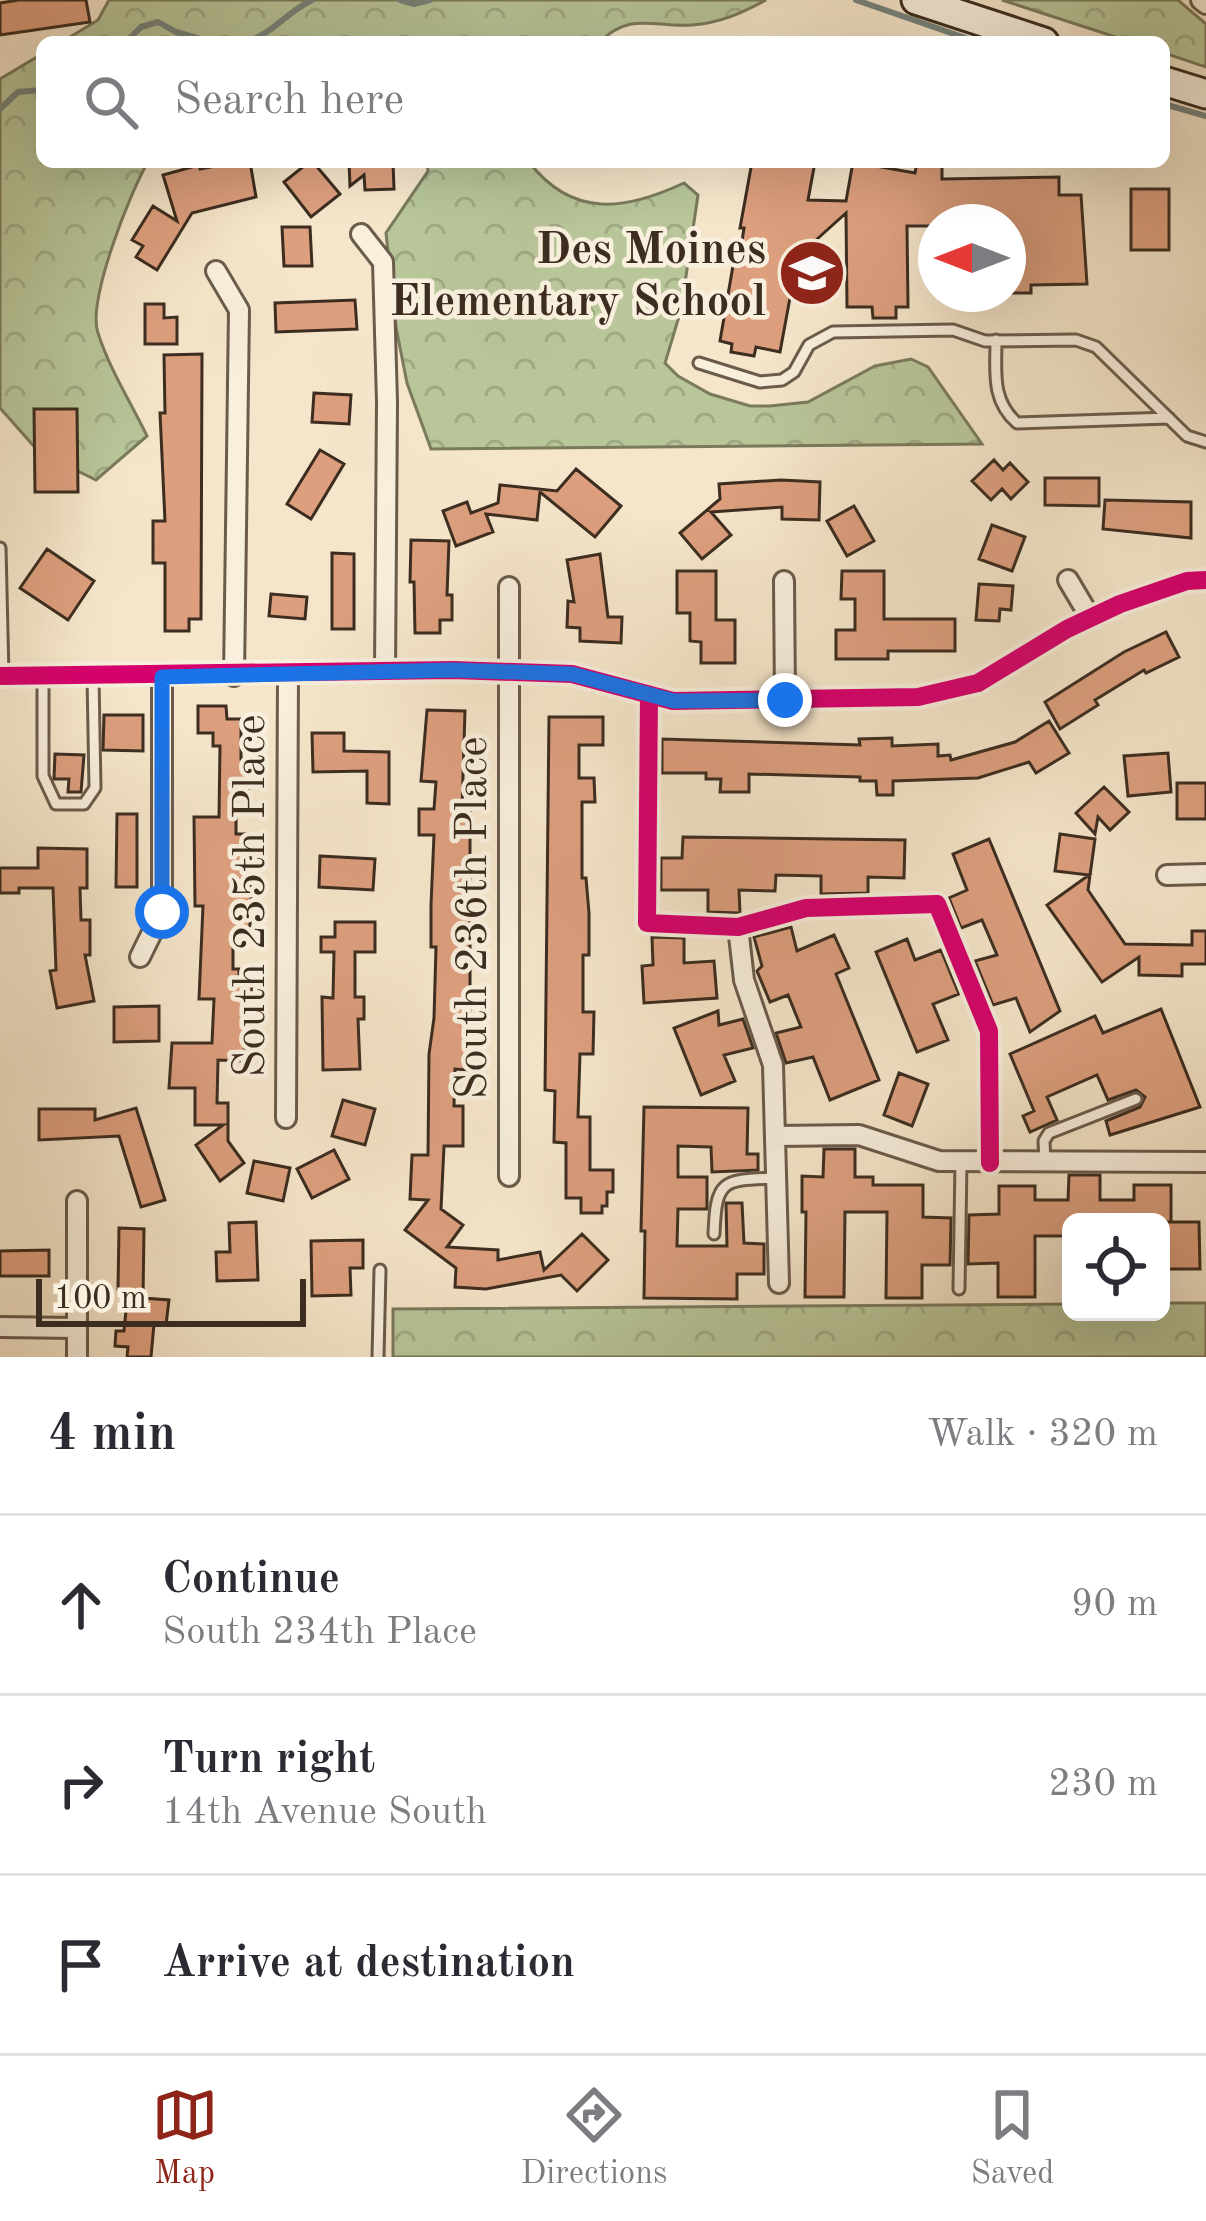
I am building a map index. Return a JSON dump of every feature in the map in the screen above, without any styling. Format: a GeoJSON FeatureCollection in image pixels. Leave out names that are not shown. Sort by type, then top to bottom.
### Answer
{"type":"FeatureCollection","features":[{"type":"Feature","properties":{"kind":"main road"},"geometry":{"type":"LineString","coordinates":[[916,0],[1026,36]]}},
{"type":"Feature","properties":{"kind":"main road"},"geometry":{"type":"LineString","coordinates":[[1170,83],[1206,94]]}},
{"type":"Feature","properties":{"kind":"street"},"geometry":{"type":"LineString","coordinates":[[362,234],[382,262],[387,402],[385,672]]}},
{"type":"Feature","properties":{"kind":"street"},"geometry":{"type":"LineString","coordinates":[[216,271],[239,310],[234,676]]}},
{"type":"Feature","properties":{"kind":"street"},"geometry":{"type":"LineString","coordinates":[[1068,580],[1090,616]]}},
{"type":"Feature","properties":{"kind":"street"},"geometry":{"type":"LineString","coordinates":[[2,676],[453,670],[599,678],[674,701],[900,698],[950,693],[978,683],[1090,616],[1164,588],[1206,580]]}},
{"type":"Feature","properties":{"kind":"street"},"geometry":{"type":"LineString","coordinates":[[784,581],[785,700]]}},
{"type":"Feature","properties":{"kind":"street","name":"South 236th Place"},"geometry":{"type":"LineString","coordinates":[[508,1176],[509,587]]}},
{"type":"Feature","properties":{"kind":"street","name":"South 235th Place"},"geometry":{"type":"LineString","coordinates":[[286,1118],[289,674]]}},
{"type":"Feature","properties":{"kind":"street"},"geometry":{"type":"LineString","coordinates":[[140,957],[162,912],[162,677]]}},
{"type":"Feature","properties":{"kind":"street"},"geometry":{"type":"LineString","coordinates":[[649,696],[647,923],[738,927],[806,908],[938,904],[989,1031],[990,1163]]}},
{"type":"Feature","properties":{"kind":"street"},"geometry":{"type":"LineString","coordinates":[[1168,875],[1206,874]]}},
{"type":"Feature","properties":{"kind":"street"},"geometry":{"type":"LineString","coordinates":[[738,927],[744,980],[773,1065],[779,1283]]}},
{"type":"Feature","properties":{"kind":"street"},"geometry":{"type":"LineString","coordinates":[[776,1136],[860,1135],[939,1160],[961,1162],[1206,1162]]}},
{"type":"Feature","properties":{"kind":"street"},"geometry":{"type":"LineString","coordinates":[[77,1201],[77,1357]]}},
{"type":"Feature","properties":{"kind":"street"},"geometry":{"type":"LineString","coordinates":[[0,1327],[77,1328]]}},
{"type":"Feature","properties":{"kind":"lane"},"geometry":{"type":"LineString","coordinates":[[699,363],[760,382],[782,380],[794,372],[809,345],[833,332],[953,330],[996,340],[1086,343],[1096,347],[1187,436],[1206,442]]}},
{"type":"Feature","properties":{"kind":"lane"},"geometry":{"type":"LineString","coordinates":[[996,340],[996,387],[1006,414],[1017,423],[1169,418]]}},
{"type":"Feature","properties":{"kind":"lane"},"geometry":{"type":"LineString","coordinates":[[0,548],[2,676]]}},
{"type":"Feature","properties":{"kind":"lane"},"geometry":{"type":"LineString","coordinates":[[43,676],[43,776],[56,804],[83,804],[95,788],[93,676]]}},
{"type":"Feature","properties":{"kind":"lane"},"geometry":{"type":"LineString","coordinates":[[1046,1162],[1044,1141],[1049,1133],[1136,1099]]}},
{"type":"Feature","properties":{"kind":"lane"},"geometry":{"type":"LineString","coordinates":[[959,1289],[961,1162]]}},
{"type":"Feature","properties":{"kind":"lane"},"geometry":{"type":"LineString","coordinates":[[713,1234],[715,1199],[721,1185],[777,1178]]}},
{"type":"Feature","properties":{"kind":"lane"},"geometry":{"type":"LineString","coordinates":[[378,1357],[380,1270]]}},
{"type":"Feature","properties":{"kind":"green space"},"geometry":{"type":"Polygon","coordinates":[[[109,0],[766,0],[731,17],[702,24],[633,24],[607,36],[72,36],[98,20],[109,0]]]}},
{"type":"Feature","properties":{"kind":"green space"},"geometry":{"type":"Polygon","coordinates":[[[1002,0],[1178,0],[1206,24],[1206,67],[1170,55],[1170,36],[1113,36],[1002,0]]]}},
{"type":"Feature","properties":{"kind":"green space"},"geometry":{"type":"Polygon","coordinates":[[[36,58],[36,168],[145,168],[112,247],[96,318],[108,359],[147,436],[96,480],[39,452],[0,408],[0,79],[36,58]]]}},
{"type":"Feature","properties":{"kind":"green space"},"geometry":{"type":"Polygon","coordinates":[[[535,168],[564,193],[601,204],[642,199],[684,183],[698,195],[681,310],[665,363],[678,376],[710,394],[750,406],[770,406],[808,402],[875,366],[911,359],[928,367],[982,444],[431,449],[407,383],[386,233],[428,171],[535,168]]]}},
{"type":"Feature","properties":{"kind":"green space"},"geometry":{"type":"Polygon","coordinates":[[[1170,1303],[1206,1303],[1206,1357],[393,1357],[393,1309],[1062,1304],[1062,1321],[1170,1321],[1170,1303]]]}},
{"type":"Feature","properties":{"kind":"building"},"geometry":{"type":"Polygon","coordinates":[[[86,0],[90,22],[0,35],[0,3],[86,0]]]}},
{"type":"Feature","properties":{"kind":"building"},"geometry":{"type":"Polygon","coordinates":[[[251,168],[256,197],[192,213],[157,270],[136,257],[143,246],[132,240],[153,206],[177,221],[163,175],[251,168]]]}},
{"type":"Feature","properties":{"kind":"building"},"geometry":{"type":"Polygon","coordinates":[[[302,168],[318,168],[340,194],[311,217],[284,182],[302,168]]]}},
{"type":"Feature","properties":{"kind":"building"},"geometry":{"type":"Polygon","coordinates":[[[349,168],[393,168],[394,189],[365,190],[364,175],[350,186],[349,168]]]}},
{"type":"Feature","properties":{"kind":"building"},"geometry":{"type":"Polygon","coordinates":[[[751,168],[814,168],[808,200],[846,201],[852,168],[915,173],[916,168],[942,168],[942,179],[1059,177],[1059,195],[1081,195],[1087,284],[1031,285],[1031,293],[1026,293],[1026,204],[918,204],[918,226],[907,226],[908,307],[896,307],[896,318],[873,318],[872,307],[847,307],[846,213],[805,250],[801,272],[795,271],[780,352],[756,347],[754,356],[731,352],[732,344],[720,341],[744,228],[740,228],[751,168]]]}},
{"type":"Feature","properties":{"kind":"building"},"geometry":{"type":"Polygon","coordinates":[[[1131,189],[1169,189],[1169,250],[1131,250],[1131,189]]]}},
{"type":"Feature","properties":{"kind":"building"},"geometry":{"type":"Polygon","coordinates":[[[282,227],[310,227],[312,266],[284,266],[282,227]]]}},
{"type":"Feature","properties":{"kind":"building"},"geometry":{"type":"Polygon","coordinates":[[[355,300],[357,329],[276,332],[275,303],[355,300]]]}},
{"type":"Feature","properties":{"kind":"building"},"geometry":{"type":"Polygon","coordinates":[[[145,304],[164,304],[164,318],[177,317],[177,344],[145,344],[145,304]]]}},
{"type":"Feature","properties":{"kind":"building"},"geometry":{"type":"Polygon","coordinates":[[[202,354],[201,619],[189,619],[189,631],[165,631],[165,563],[153,563],[153,521],[165,521],[160,413],[165,413],[164,355],[202,354]]]}},
{"type":"Feature","properties":{"kind":"building"},"geometry":{"type":"Polygon","coordinates":[[[314,393],[351,395],[349,424],[312,422],[314,393]]]}},
{"type":"Feature","properties":{"kind":"building"},"geometry":{"type":"Polygon","coordinates":[[[34,409],[77,409],[78,492],[35,492],[34,409]]]}},
{"type":"Feature","properties":{"kind":"building"},"geometry":{"type":"Polygon","coordinates":[[[320,450],[344,464],[311,519],[287,504],[320,450]]]}},
{"type":"Feature","properties":{"kind":"building"},"geometry":{"type":"Polygon","coordinates":[[[994,460],[1003,470],[1010,463],[1028,482],[1011,499],[1002,489],[991,500],[972,481],[994,460]]]}},
{"type":"Feature","properties":{"kind":"building"},"geometry":{"type":"Polygon","coordinates":[[[576,469],[621,506],[595,537],[540,492],[537,520],[486,514],[493,532],[456,546],[443,511],[467,502],[471,513],[498,503],[500,485],[557,491],[576,469]]]}},
{"type":"Feature","properties":{"kind":"building"},"geometry":{"type":"Polygon","coordinates":[[[1045,478],[1099,478],[1099,506],[1045,505],[1045,478]]]}},
{"type":"Feature","properties":{"kind":"building"},"geometry":{"type":"Polygon","coordinates":[[[820,482],[819,520],[782,519],[782,507],[711,512],[731,535],[702,559],[680,533],[720,499],[719,484],[820,482]]]}},
{"type":"Feature","properties":{"kind":"building"},"geometry":{"type":"Polygon","coordinates":[[[1105,500],[1191,502],[1191,538],[1103,529],[1105,500]]]}},
{"type":"Feature","properties":{"kind":"building"},"geometry":{"type":"Polygon","coordinates":[[[854,506],[874,541],[847,556],[827,521],[854,506]]]}},
{"type":"Feature","properties":{"kind":"building"},"geometry":{"type":"Polygon","coordinates":[[[992,525],[1025,537],[1012,571],[979,559],[992,525]]]}},
{"type":"Feature","properties":{"kind":"building"},"geometry":{"type":"Polygon","coordinates":[[[411,540],[449,541],[447,595],[452,595],[452,620],[440,620],[440,633],[415,633],[411,540]]]}},
{"type":"Feature","properties":{"kind":"building"},"geometry":{"type":"Polygon","coordinates":[[[47,549],[94,581],[68,620],[20,588],[47,549]]]}},
{"type":"Feature","properties":{"kind":"building"},"geometry":{"type":"Polygon","coordinates":[[[332,553],[354,554],[354,629],[332,629],[332,553]]]}},
{"type":"Feature","properties":{"kind":"building"},"geometry":{"type":"Polygon","coordinates":[[[600,554],[608,617],[622,617],[621,643],[580,641],[580,628],[567,627],[568,601],[574,602],[567,560],[600,554]]]}},
{"type":"Feature","properties":{"kind":"building"},"geometry":{"type":"Polygon","coordinates":[[[677,571],[716,571],[716,620],[735,620],[735,663],[701,663],[701,642],[690,641],[690,613],[677,613],[677,571]]]}},
{"type":"Feature","properties":{"kind":"building"},"geometry":{"type":"Polygon","coordinates":[[[842,571],[884,571],[884,619],[955,619],[955,651],[888,651],[888,659],[836,659],[836,630],[855,630],[855,599],[841,599],[842,571]]]}},
{"type":"Feature","properties":{"kind":"building"},"geometry":{"type":"Polygon","coordinates":[[[979,584],[1013,586],[1011,610],[1000,609],[999,621],[976,620],[979,584]]]}},
{"type":"Feature","properties":{"kind":"building"},"geometry":{"type":"Polygon","coordinates":[[[271,594],[307,597],[305,619],[269,616],[271,594]]]}},
{"type":"Feature","properties":{"kind":"building"},"geometry":{"type":"Polygon","coordinates":[[[1166,632],[1179,657],[1144,670],[1095,700],[1098,705],[1060,729],[1045,702],[1124,652],[1166,632]]]}},
{"type":"Feature","properties":{"kind":"building"},"geometry":{"type":"Polygon","coordinates":[[[198,706],[226,706],[227,719],[241,719],[241,759],[248,759],[248,798],[236,798],[236,834],[250,834],[249,941],[233,941],[233,969],[239,969],[239,984],[252,984],[252,999],[246,999],[244,1061],[218,1060],[217,1103],[228,1103],[228,1141],[244,1163],[220,1181],[196,1145],[223,1125],[195,1125],[195,1088],[169,1088],[172,1043],[212,1043],[214,999],[199,999],[203,906],[195,906],[194,817],[219,817],[220,746],[213,746],[213,733],[198,733],[198,706]]]}},
{"type":"Feature","properties":{"kind":"building"},"geometry":{"type":"Polygon","coordinates":[[[427,710],[465,711],[462,809],[470,809],[468,1070],[455,1069],[454,1106],[463,1106],[463,1146],[444,1146],[441,1209],[463,1225],[447,1247],[498,1250],[498,1260],[540,1252],[544,1270],[582,1234],[608,1260],[577,1291],[561,1275],[486,1289],[455,1287],[456,1268],[405,1230],[428,1200],[410,1199],[412,1155],[428,1155],[434,1018],[434,835],[419,835],[419,809],[434,809],[436,782],[421,781],[427,710]]]}},
{"type":"Feature","properties":{"kind":"building"},"geometry":{"type":"Polygon","coordinates":[[[104,715],[143,715],[143,751],[103,750],[104,715]]]}},
{"type":"Feature","properties":{"kind":"building"},"geometry":{"type":"Polygon","coordinates":[[[549,717],[603,717],[603,745],[579,745],[579,778],[594,778],[595,802],[582,802],[582,878],[586,878],[589,913],[583,1012],[594,1012],[593,1054],[580,1054],[578,1117],[590,1117],[590,1170],[613,1170],[613,1192],[607,1192],[602,1213],[581,1213],[581,1198],[566,1198],[566,1143],[554,1142],[555,1091],[545,1090],[549,717]]]}},
{"type":"Feature","properties":{"kind":"building"},"geometry":{"type":"Polygon","coordinates":[[[1049,721],[1069,753],[1036,773],[1029,762],[978,778],[893,781],[893,795],[877,795],[876,781],[860,781],[860,777],[749,774],[749,792],[720,792],[721,779],[706,779],[706,773],[662,773],[662,739],[860,745],[859,739],[892,738],[892,746],[938,744],[938,756],[950,755],[951,760],[1015,742],[1049,721]]]}},
{"type":"Feature","properties":{"kind":"building"},"geometry":{"type":"Polygon","coordinates":[[[312,733],[344,733],[344,751],[389,752],[389,804],[367,803],[367,771],[313,772],[312,733]]]}},
{"type":"Feature","properties":{"kind":"building"},"geometry":{"type":"Polygon","coordinates":[[[1168,753],[1171,792],[1128,796],[1124,756],[1168,753]]]}},
{"type":"Feature","properties":{"kind":"building"},"geometry":{"type":"Polygon","coordinates":[[[55,754],[84,755],[81,792],[68,792],[69,779],[54,779],[55,754]]]}},
{"type":"Feature","properties":{"kind":"building"},"geometry":{"type":"Polygon","coordinates":[[[1177,783],[1206,783],[1206,819],[1177,819],[1177,783]]]}},
{"type":"Feature","properties":{"kind":"building"},"geometry":{"type":"Polygon","coordinates":[[[1104,787],[1129,812],[1110,830],[1098,817],[1095,834],[1076,813],[1104,787]]]}},
{"type":"Feature","properties":{"kind":"building"},"geometry":{"type":"Polygon","coordinates":[[[117,814],[137,814],[137,887],[116,887],[117,814]]]}},
{"type":"Feature","properties":{"kind":"building"},"geometry":{"type":"Polygon","coordinates":[[[1060,834],[1095,839],[1088,890],[1125,944],[1192,945],[1192,931],[1206,931],[1206,964],[1182,964],[1182,976],[1139,975],[1139,957],[1102,982],[1047,905],[1089,875],[1055,871],[1060,834]]]}},
{"type":"Feature","properties":{"kind":"building"},"geometry":{"type":"Polygon","coordinates":[[[683,837],[905,840],[904,878],[868,877],[868,893],[821,894],[821,876],[776,875],[775,891],[739,890],[740,913],[708,912],[708,890],[661,890],[661,858],[682,858],[683,837]]]}},
{"type":"Feature","properties":{"kind":"building"},"geometry":{"type":"Polygon","coordinates":[[[989,839],[1060,1011],[1030,1032],[1016,998],[993,1005],[975,961],[997,955],[982,920],[961,928],[949,898],[967,890],[953,854],[989,839]]]}},
{"type":"Feature","properties":{"kind":"building"},"geometry":{"type":"Polygon","coordinates":[[[38,848],[87,849],[87,888],[80,888],[81,920],[90,920],[90,955],[85,955],[94,1001],[57,1008],[50,971],[56,970],[53,888],[0,893],[0,868],[38,868],[38,848]]]}},
{"type":"Feature","properties":{"kind":"building"},"geometry":{"type":"Polygon","coordinates":[[[320,856],[375,859],[373,890],[319,887],[320,856]]]}},
{"type":"Feature","properties":{"kind":"building"},"geometry":{"type":"Polygon","coordinates":[[[335,922],[375,922],[375,952],[355,952],[355,997],[364,997],[364,1019],[358,1019],[360,1069],[323,1070],[322,997],[333,998],[334,952],[321,952],[321,937],[335,937],[335,922]]]}},
{"type":"Feature","properties":{"kind":"building"},"geometry":{"type":"Polygon","coordinates":[[[791,927],[797,951],[834,935],[849,968],[836,974],[879,1080],[830,1100],[813,1057],[786,1063],[776,1033],[801,1027],[788,995],[770,1002],[757,971],[762,966],[754,937],[791,927]]]}},
{"type":"Feature","properties":{"kind":"building"},"geometry":{"type":"Polygon","coordinates":[[[652,937],[684,938],[684,963],[714,961],[717,998],[644,1003],[642,966],[653,965],[652,937]]]}},
{"type":"Feature","properties":{"kind":"building"},"geometry":{"type":"Polygon","coordinates":[[[907,939],[915,960],[941,950],[959,994],[933,1004],[948,1040],[917,1052],[876,952],[907,939]]]}},
{"type":"Feature","properties":{"kind":"building"},"geometry":{"type":"Polygon","coordinates":[[[159,1006],[159,1041],[114,1042],[114,1007],[159,1006]]]}},
{"type":"Feature","properties":{"kind":"building"},"geometry":{"type":"Polygon","coordinates":[[[1161,1009],[1200,1107],[1110,1135],[1106,1121],[1140,1107],[1145,1097],[1136,1090],[1108,1100],[1097,1075],[1047,1097],[1057,1120],[1030,1132],[1023,1116],[1034,1111],[1010,1054],[1095,1016],[1103,1033],[1161,1009]]]}},
{"type":"Feature","properties":{"kind":"building"},"geometry":{"type":"Polygon","coordinates":[[[718,1011],[719,1025],[743,1019],[753,1048],[724,1055],[735,1081],[701,1095],[674,1028],[718,1011]]]}},
{"type":"Feature","properties":{"kind":"building"},"geometry":{"type":"Polygon","coordinates":[[[899,1073],[928,1084],[912,1126],[884,1115],[899,1073]]]}},
{"type":"Feature","properties":{"kind":"building"},"geometry":{"type":"Polygon","coordinates":[[[343,1100],[375,1109],[365,1145],[332,1136],[343,1100]]]}},
{"type":"Feature","properties":{"kind":"building"},"geometry":{"type":"Polygon","coordinates":[[[644,1107],[748,1108],[747,1154],[758,1154],[758,1170],[712,1172],[711,1147],[678,1146],[678,1177],[707,1177],[707,1209],[678,1209],[677,1246],[727,1246],[726,1203],[742,1203],[744,1243],[764,1244],[764,1274],[737,1274],[737,1299],[644,1298],[644,1107]]]}},
{"type":"Feature","properties":{"kind":"building"},"geometry":{"type":"Polygon","coordinates":[[[136,1108],[165,1200],[141,1207],[119,1136],[39,1140],[39,1109],[95,1109],[95,1120],[136,1108]]]}},
{"type":"Feature","properties":{"kind":"building"},"geometry":{"type":"Polygon","coordinates":[[[824,1149],[855,1149],[855,1177],[873,1177],[873,1185],[923,1185],[923,1217],[951,1218],[950,1265],[922,1265],[922,1298],[886,1298],[887,1212],[845,1212],[844,1297],[805,1297],[802,1176],[823,1177],[824,1149]]]}},
{"type":"Feature","properties":{"kind":"building"},"geometry":{"type":"Polygon","coordinates":[[[334,1150],[349,1179],[312,1198],[297,1169],[334,1150]]]}},
{"type":"Feature","properties":{"kind":"building"},"geometry":{"type":"Polygon","coordinates":[[[254,1161],[290,1168],[283,1201],[247,1193],[254,1161]]]}},
{"type":"Feature","properties":{"kind":"building"},"geometry":{"type":"Polygon","coordinates":[[[1069,1175],[1100,1175],[1100,1200],[1134,1200],[1134,1185],[1171,1185],[1171,1222],[1170,1213],[1062,1213],[1062,1236],[1035,1236],[1035,1297],[998,1297],[998,1263],[968,1264],[969,1215],[999,1214],[999,1186],[1035,1186],[1035,1200],[1068,1200],[1069,1175]]]}},
{"type":"Feature","properties":{"kind":"building"},"geometry":{"type":"Polygon","coordinates":[[[256,1222],[258,1280],[217,1281],[216,1252],[230,1252],[229,1223],[256,1222]]]}},
{"type":"Feature","properties":{"kind":"building"},"geometry":{"type":"Polygon","coordinates":[[[1170,1222],[1199,1222],[1200,1269],[1170,1269],[1170,1222]]]}},
{"type":"Feature","properties":{"kind":"building"},"geometry":{"type":"Polygon","coordinates":[[[119,1228],[144,1229],[143,1298],[169,1300],[166,1325],[154,1324],[151,1357],[127,1357],[128,1347],[115,1346],[116,1331],[124,1331],[128,1290],[118,1289],[119,1228]]]}},
{"type":"Feature","properties":{"kind":"building"},"geometry":{"type":"Polygon","coordinates":[[[363,1240],[363,1268],[350,1268],[351,1295],[312,1296],[311,1241],[363,1240]]]}},
{"type":"Feature","properties":{"kind":"building"},"geometry":{"type":"Polygon","coordinates":[[[49,1250],[49,1276],[0,1276],[0,1251],[49,1250]]]}},
{"type":"Feature","properties":{"kind":"waterway"},"geometry":{"type":"LineString","coordinates":[[259,36],[312,0]]}},
{"type":"Feature","properties":{"kind":"waterway"},"geometry":{"type":"LineString","coordinates":[[400,0],[414,4],[430,0]]}},
{"type":"Feature","properties":{"kind":"waterway"},"geometry":{"type":"LineString","coordinates":[[856,0],[960,36]]}},
{"type":"Feature","properties":{"kind":"waterway"},"geometry":{"type":"LineString","coordinates":[[132,36],[141,27],[158,22],[190,36]]}},
{"type":"Feature","properties":{"kind":"waterway"},"geometry":{"type":"LineString","coordinates":[[0,109],[18,92],[36,90]]}},
{"type":"Feature","properties":{"kind":"waterway"},"geometry":{"type":"LineString","coordinates":[[1170,106],[1206,116]]}},
{"type":"Feature","properties":{"kind":"cycle path"},"geometry":{"type":"LineString","coordinates":[[0,676],[453,670],[572,674],[673,701],[918,697],[978,683],[1067,629],[1120,604],[1187,581],[1206,580]]}},
{"type":"Feature","properties":{"kind":"cycle path"},"geometry":{"type":"LineString","coordinates":[[649,696],[647,923],[738,927],[806,908],[937,904],[989,1031],[990,1163]]}},
{"type":"Feature","properties":{"kind":"place","name":"Des Moines Elementary School"},"geometry":{"type":"Point","coordinates":[812,273]}},
{"type":"Feature","properties":{"kind":"route"},"geometry":{"type":"LineString","coordinates":[[162,912],[162,677],[453,670],[545,673],[599,678],[674,701],[785,700]]}}]}
